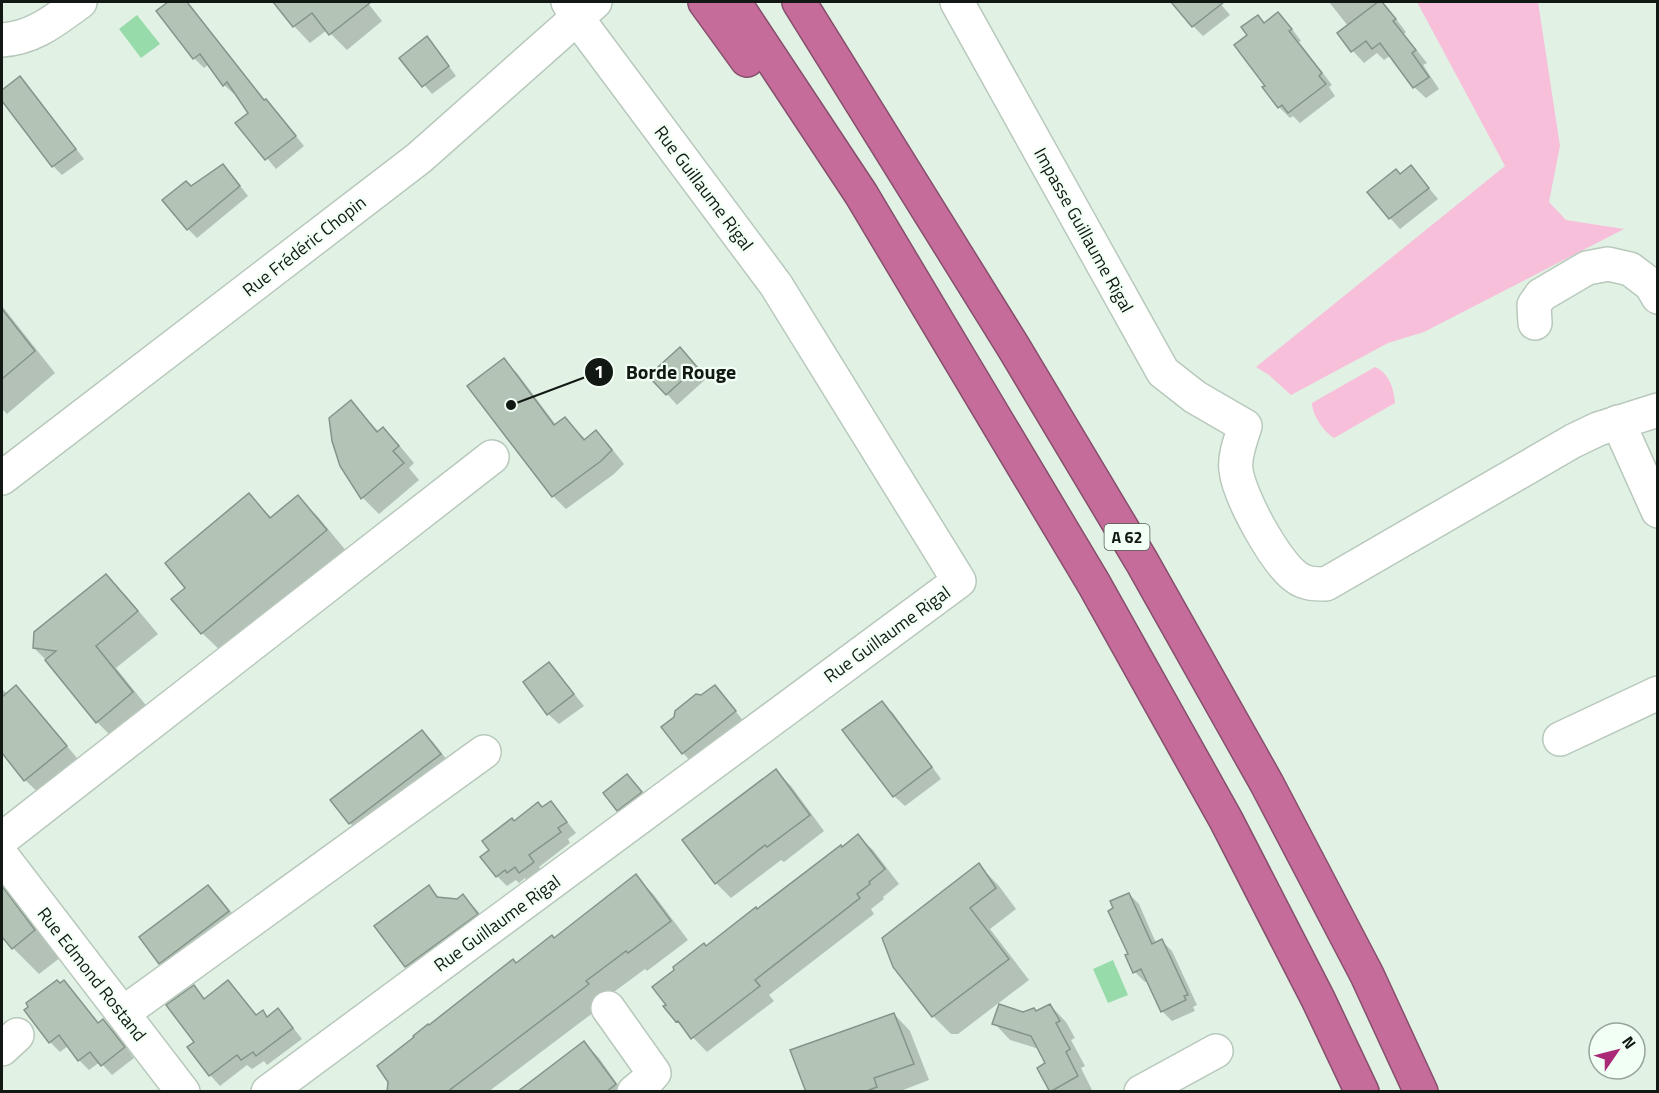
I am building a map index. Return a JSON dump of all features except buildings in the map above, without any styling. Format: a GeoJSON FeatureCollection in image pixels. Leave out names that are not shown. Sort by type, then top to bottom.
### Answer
{"type":"FeatureCollection","features":[{"type":"Feature","properties":{"kind":"highway"},"geometry":{"type":"LineString","coordinates":[[705,2],[938,324]]}},
{"type":"Feature","properties":{"kind":"highway","name":"A 62"},"geometry":{"type":"LineString","coordinates":[[734,2],[861,194],[1094,584],[1226,820],[1362,1092]]}},
{"type":"Feature","properties":{"kind":"highway","name":"A 62"},"geometry":{"type":"LineString","coordinates":[[799,2],[1008,338],[1142,562],[1273,795],[1367,975],[1421,1092]]}},
{"type":"Feature","properties":{"kind":"street"},"geometry":{"type":"LineString","coordinates":[[2,40],[13,39],[45,27],[80,2]]}},
{"type":"Feature","properties":{"kind":"street","name":"Impasse Guillaume Rigal"},"geometry":{"type":"LineString","coordinates":[[957,2],[1163,372],[1195,397],[1245,426],[1238,447],[1235,469],[1240,490],[1283,565],[1297,578],[1311,585],[1326,584],[1535,462],[1581,437],[1618,422]]}},
{"type":"Feature","properties":{"kind":"street","name":"Rue Frédéric Chopin"},"geometry":{"type":"LineString","coordinates":[[2,478],[419,158],[580,7]]}},
{"type":"Feature","properties":{"kind":"street","name":"Rue Guillaume Rigal"},"geometry":{"type":"LineString","coordinates":[[268,1092],[959,581],[776,285],[580,7]]}},
{"type":"Feature","properties":{"kind":"street"},"geometry":{"type":"LineString","coordinates":[[1536,323],[1534,305],[1541,295],[1587,268],[1608,264],[1630,269],[1651,285],[1658,297]]}},
{"type":"Feature","properties":{"kind":"street"},"geometry":{"type":"LineString","coordinates":[[1658,410],[1618,422],[1658,512]]}},
{"type":"Feature","properties":{"kind":"street"},"geometry":{"type":"LineString","coordinates":[[2,839],[492,457]]}},
{"type":"Feature","properties":{"kind":"street"},"geometry":{"type":"LineString","coordinates":[[1560,739],[1658,693]]}},
{"type":"Feature","properties":{"kind":"street"},"geometry":{"type":"LineString","coordinates":[[123,1013],[484,752]]}},
{"type":"Feature","properties":{"kind":"street","name":"Rue Edmond Rostand"},"geometry":{"type":"LineString","coordinates":[[2,856],[183,1092]]}},
{"type":"Feature","properties":{"kind":"street"},"geometry":{"type":"LineString","coordinates":[[608,1008],[654,1073],[634,1092]]}},
{"type":"Feature","properties":{"kind":"street"},"geometry":{"type":"LineString","coordinates":[[1141,1092],[1216,1051]]}},
{"type":"Feature","properties":{"kind":"shaded area"},"geometry":{"type":"Polygon","coordinates":[[[1417,2],[1538,2],[1560,146],[1549,202],[1566,220],[1624,229],[1424,332],[1388,343],[1291,395],[1269,375],[1256,367],[1505,166],[1417,2]]]}},
{"type":"Feature","properties":{"kind":"shaded area"},"geometry":{"type":"Polygon","coordinates":[[[137,15],[160,44],[141,58],[119,29],[137,15]]]}},
{"type":"Feature","properties":{"kind":"shaded area"},"geometry":{"type":"Polygon","coordinates":[[[1375,367],[1384,373],[1390,382],[1395,403],[1334,438],[1319,423],[1312,403],[1375,367]]]}},
{"type":"Feature","properties":{"kind":"shaded area"},"geometry":{"type":"Polygon","coordinates":[[[1113,960],[1128,995],[1108,1003],[1093,969],[1113,960]]]}},
{"type":"Feature","properties":{"kind":"place","name":"Borde Rouge"},"geometry":{"type":"Point","coordinates":[511,405]}}]}
